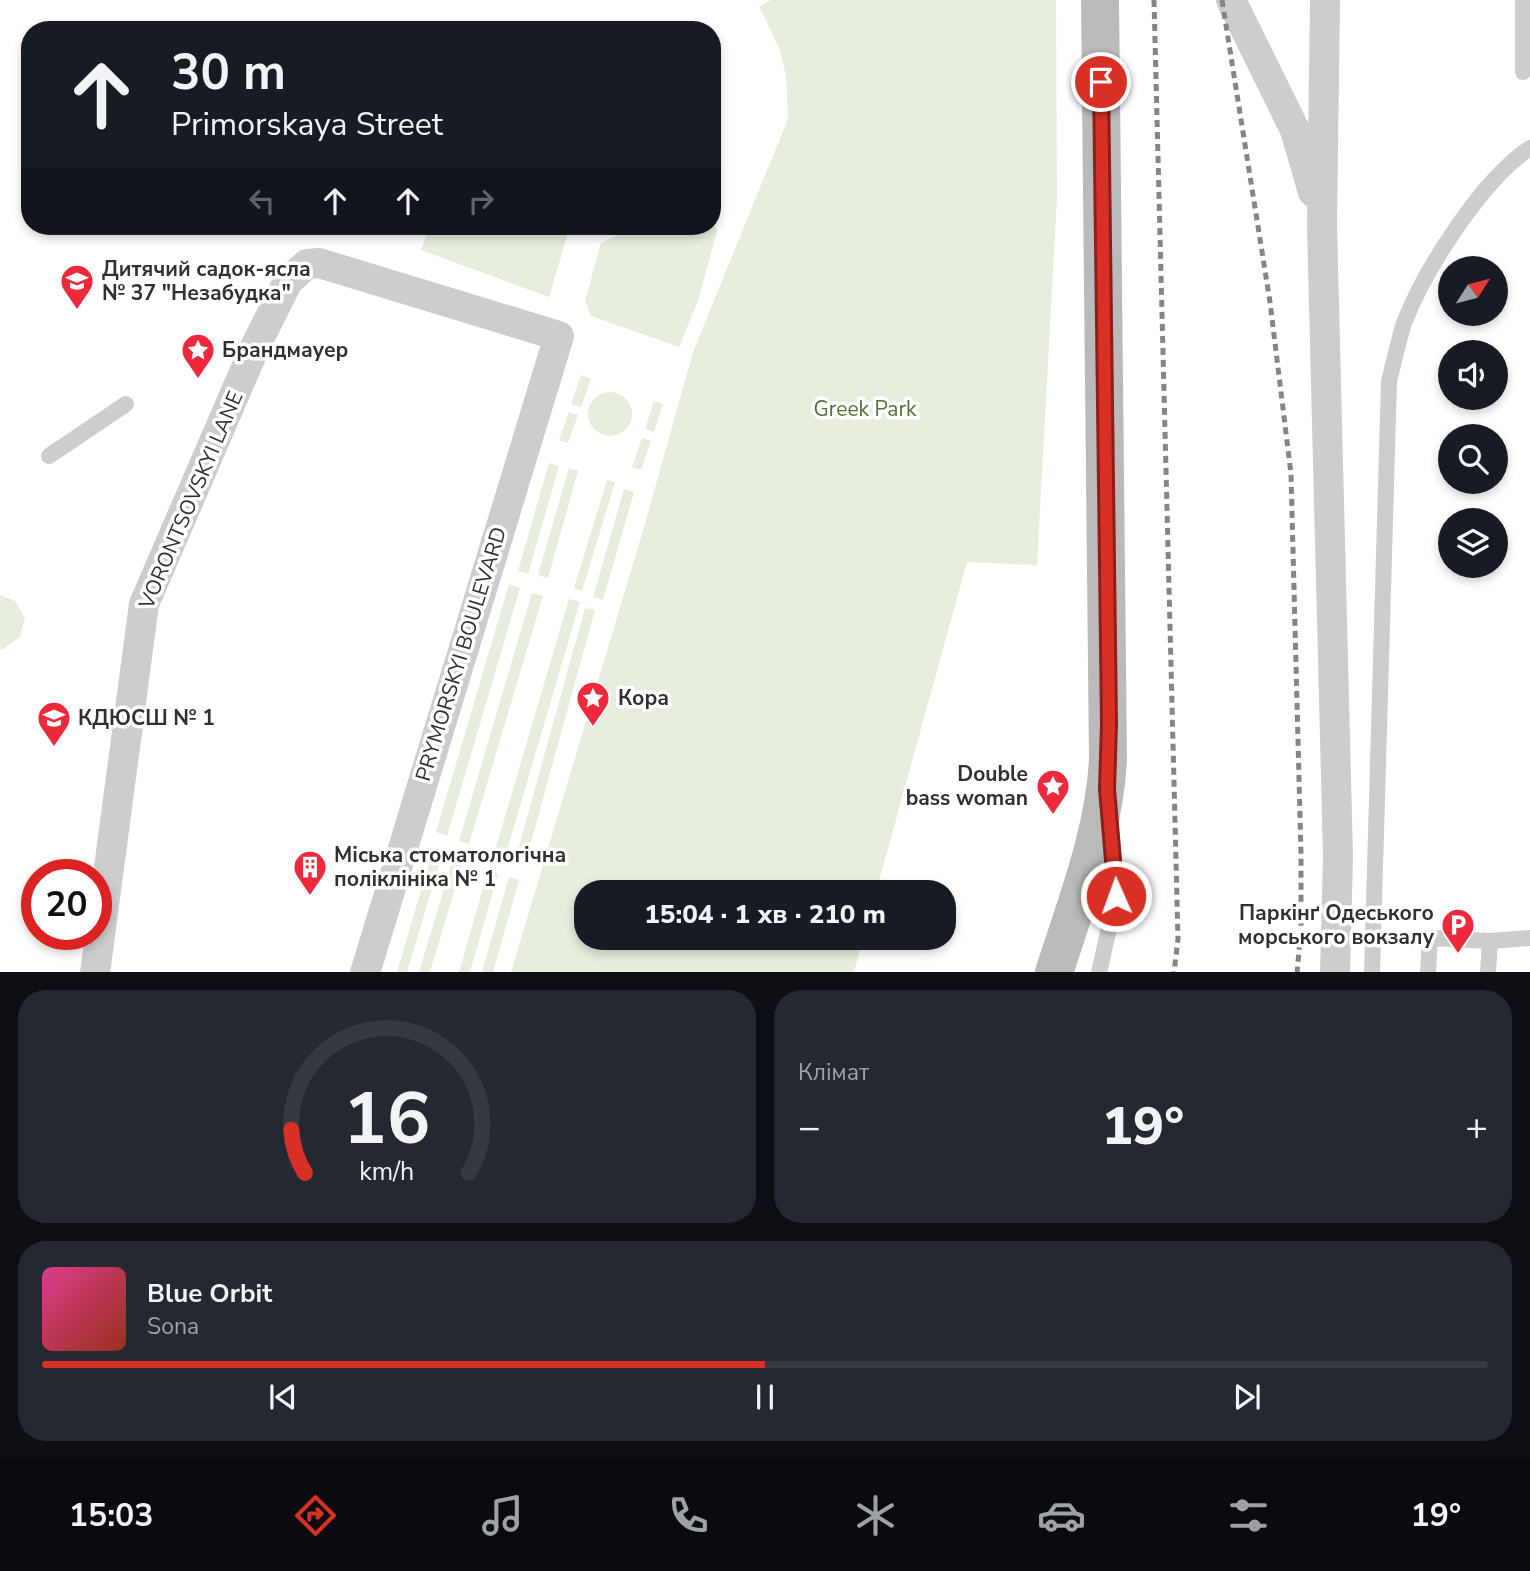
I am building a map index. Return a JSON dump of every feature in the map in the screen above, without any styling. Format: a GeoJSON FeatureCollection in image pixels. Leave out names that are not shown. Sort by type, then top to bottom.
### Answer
{"type":"FeatureCollection","features":[{"type":"Feature","properties":{"kind":"main road"},"geometry":{"type":"LineString","coordinates":[[1054,972],[1095,845],[1107,789],[1109,724],[1100,0]]}},
{"type":"Feature","properties":{"kind":"street"},"geometry":{"type":"LineString","coordinates":[[1231,0],[1295,130],[1322,225]]}},
{"type":"Feature","properties":{"kind":"street"},"geometry":{"type":"LineString","coordinates":[[1325,0],[1322,225],[1338,857],[1335,972]]}},
{"type":"Feature","properties":{"kind":"street","name":"VORONTSOVSKYI LANE"},"geometry":{"type":"LineString","coordinates":[[95,972],[144,604],[255,346],[288,281],[307,264],[319,263],[559,336]]}},
{"type":"Feature","properties":{"kind":"street","name":"PRYMORSKYI BOULEVARD"},"geometry":{"type":"LineString","coordinates":[[365,972],[559,336]]}},
{"type":"Feature","properties":{"kind":"lane"},"geometry":{"type":"LineString","coordinates":[[1522,0],[1523,72]]}},
{"type":"Feature","properties":{"kind":"lane"},"geometry":{"type":"LineString","coordinates":[[1372,972],[1389,381],[1405,323],[1436,259],[1474,205],[1518,155],[1530,148]]}},
{"type":"Feature","properties":{"kind":"lane"},"geometry":{"type":"LineString","coordinates":[[49,456],[126,404]]}},
{"type":"Feature","properties":{"kind":"lane"},"geometry":{"type":"LineString","coordinates":[[1099,972],[1116,896],[1107,789]]}},
{"type":"Feature","properties":{"kind":"lane"},"geometry":{"type":"LineString","coordinates":[[1428,972],[1430,937],[1490,941],[1530,938]]}},
{"type":"Feature","properties":{"kind":"lane"},"geometry":{"type":"LineString","coordinates":[[1489,972],[1490,941]]}},
{"type":"Feature","properties":{"kind":"green space","name":"Greek Park"},"geometry":{"type":"Polygon","coordinates":[[[771,0],[1056,0],[1057,198],[1037,565],[967,562],[879,880],[574,880],[574,950],[860,950],[854,972],[511,972],[645,524],[693,352],[788,119],[786,76],[780,50],[759,6],[771,0]]]}},
{"type":"Feature","properties":{"kind":"green space"},"geometry":{"type":"Polygon","coordinates":[[[427,235],[567,235],[549,297],[421,250],[427,235]]]}},
{"type":"Feature","properties":{"kind":"green space"},"geometry":{"type":"Polygon","coordinates":[[[618,235],[716,235],[699,298],[679,347],[591,316],[585,301],[601,243],[618,235]]]}},
{"type":"Feature","properties":{"kind":"green space"},"geometry":{"type":"Polygon","coordinates":[[[581,375],[591,379],[581,407],[571,404],[581,375]]]}},
{"type":"Feature","properties":{"kind":"green space"},"geometry":{"type":"Polygon","coordinates":[[[610,392],[619,393],[626,398],[631,405],[631,423],[626,430],[619,435],[610,436],[601,435],[594,430],[589,423],[588,414],[589,405],[594,398],[601,393],[610,392]]]}},
{"type":"Feature","properties":{"kind":"green space"},"geometry":{"type":"Polygon","coordinates":[[[654,401],[663,404],[654,432],[645,429],[654,401]]]}},
{"type":"Feature","properties":{"kind":"green space"},"geometry":{"type":"Polygon","coordinates":[[[569,412],[578,415],[568,443],[559,440],[569,412]]]}},
{"type":"Feature","properties":{"kind":"green space"},"geometry":{"type":"Polygon","coordinates":[[[642,438],[651,441],[641,470],[632,467],[642,438]]]}},
{"type":"Feature","properties":{"kind":"green space"},"geometry":{"type":"Polygon","coordinates":[[[549,463],[559,466],[528,574],[518,571],[549,463]]]}},
{"type":"Feature","properties":{"kind":"green space"},"geometry":{"type":"Polygon","coordinates":[[[569,468],[578,471],[548,578],[538,575],[569,468]]]}},
{"type":"Feature","properties":{"kind":"green space"},"geometry":{"type":"Polygon","coordinates":[[[607,480],[615,482],[582,591],[574,588],[607,480]]]}},
{"type":"Feature","properties":{"kind":"green space"},"geometry":{"type":"Polygon","coordinates":[[[624,489],[634,492],[603,600],[593,597],[624,489]]]}},
{"type":"Feature","properties":{"kind":"green space"},"geometry":{"type":"Polygon","coordinates":[[[509,584],[520,588],[447,836],[436,832],[509,584]]]}},
{"type":"Feature","properties":{"kind":"green space"},"geometry":{"type":"Polygon","coordinates":[[[532,593],[543,596],[469,844],[459,841],[532,593]]]}},
{"type":"Feature","properties":{"kind":"green space"},"geometry":{"type":"Polygon","coordinates":[[[0,595],[15,601],[25,618],[20,637],[3,649],[0,649],[0,595]]]}},
{"type":"Feature","properties":{"kind":"green space"},"geometry":{"type":"Polygon","coordinates":[[[569,599],[580,602],[505,857],[494,854],[569,599]]]}},
{"type":"Feature","properties":{"kind":"green space"},"geometry":{"type":"Polygon","coordinates":[[[585,608],[595,610],[525,864],[515,861],[585,608]]]}},
{"type":"Feature","properties":{"kind":"green space"},"geometry":{"type":"Polygon","coordinates":[[[433,850],[443,852],[407,972],[397,972],[433,850]]]}},
{"type":"Feature","properties":{"kind":"green space"},"geometry":{"type":"Polygon","coordinates":[[[453,859],[463,862],[430,972],[419,972],[453,859]]]}},
{"type":"Feature","properties":{"kind":"green space"},"geometry":{"type":"Polygon","coordinates":[[[488,871],[498,874],[470,972],[459,972],[488,871]]]}},
{"type":"Feature","properties":{"kind":"green space"},"geometry":{"type":"Polygon","coordinates":[[[509,877],[519,880],[493,972],[482,972],[509,877]]]}},
{"type":"Feature","properties":{"kind":"railway"},"geometry":{"type":"LineString","coordinates":[[1154,0],[1178,939],[1174,972]]}},
{"type":"Feature","properties":{"kind":"railway"},"geometry":{"type":"LineString","coordinates":[[1222,0],[1270,302],[1291,474],[1301,854],[1301,929],[1297,972]]}},
{"type":"Feature","properties":{"kind":"place","name":"Дитячий садок-ясла № 37 \"Незабудка\""},"geometry":{"type":"Point","coordinates":[77,311]}},
{"type":"Feature","properties":{"kind":"place","name":"Брандмауер"},"geometry":{"type":"Point","coordinates":[198,380]}},
{"type":"Feature","properties":{"kind":"place","name":"Кора"},"geometry":{"type":"Point","coordinates":[593,728]}},
{"type":"Feature","properties":{"kind":"place","name":"КДЮСШ № 1"},"geometry":{"type":"Point","coordinates":[54,748]}},
{"type":"Feature","properties":{"kind":"place","name":"Double bass woman"},"geometry":{"type":"Point","coordinates":[1053,816]}},
{"type":"Feature","properties":{"kind":"place","name":"Міська стоматологічна поліклініка № 1"},"geometry":{"type":"Point","coordinates":[310,897]}},
{"type":"Feature","properties":{"kind":"place","name":"Паркінґ Одеського морського вокзалу"},"geometry":{"type":"Point","coordinates":[1458,955]}},
{"type":"Feature","properties":{"kind":"route"},"geometry":{"type":"LineString","coordinates":[[1101,82],[1109,724],[1107,789],[1116,896]]}}]}
